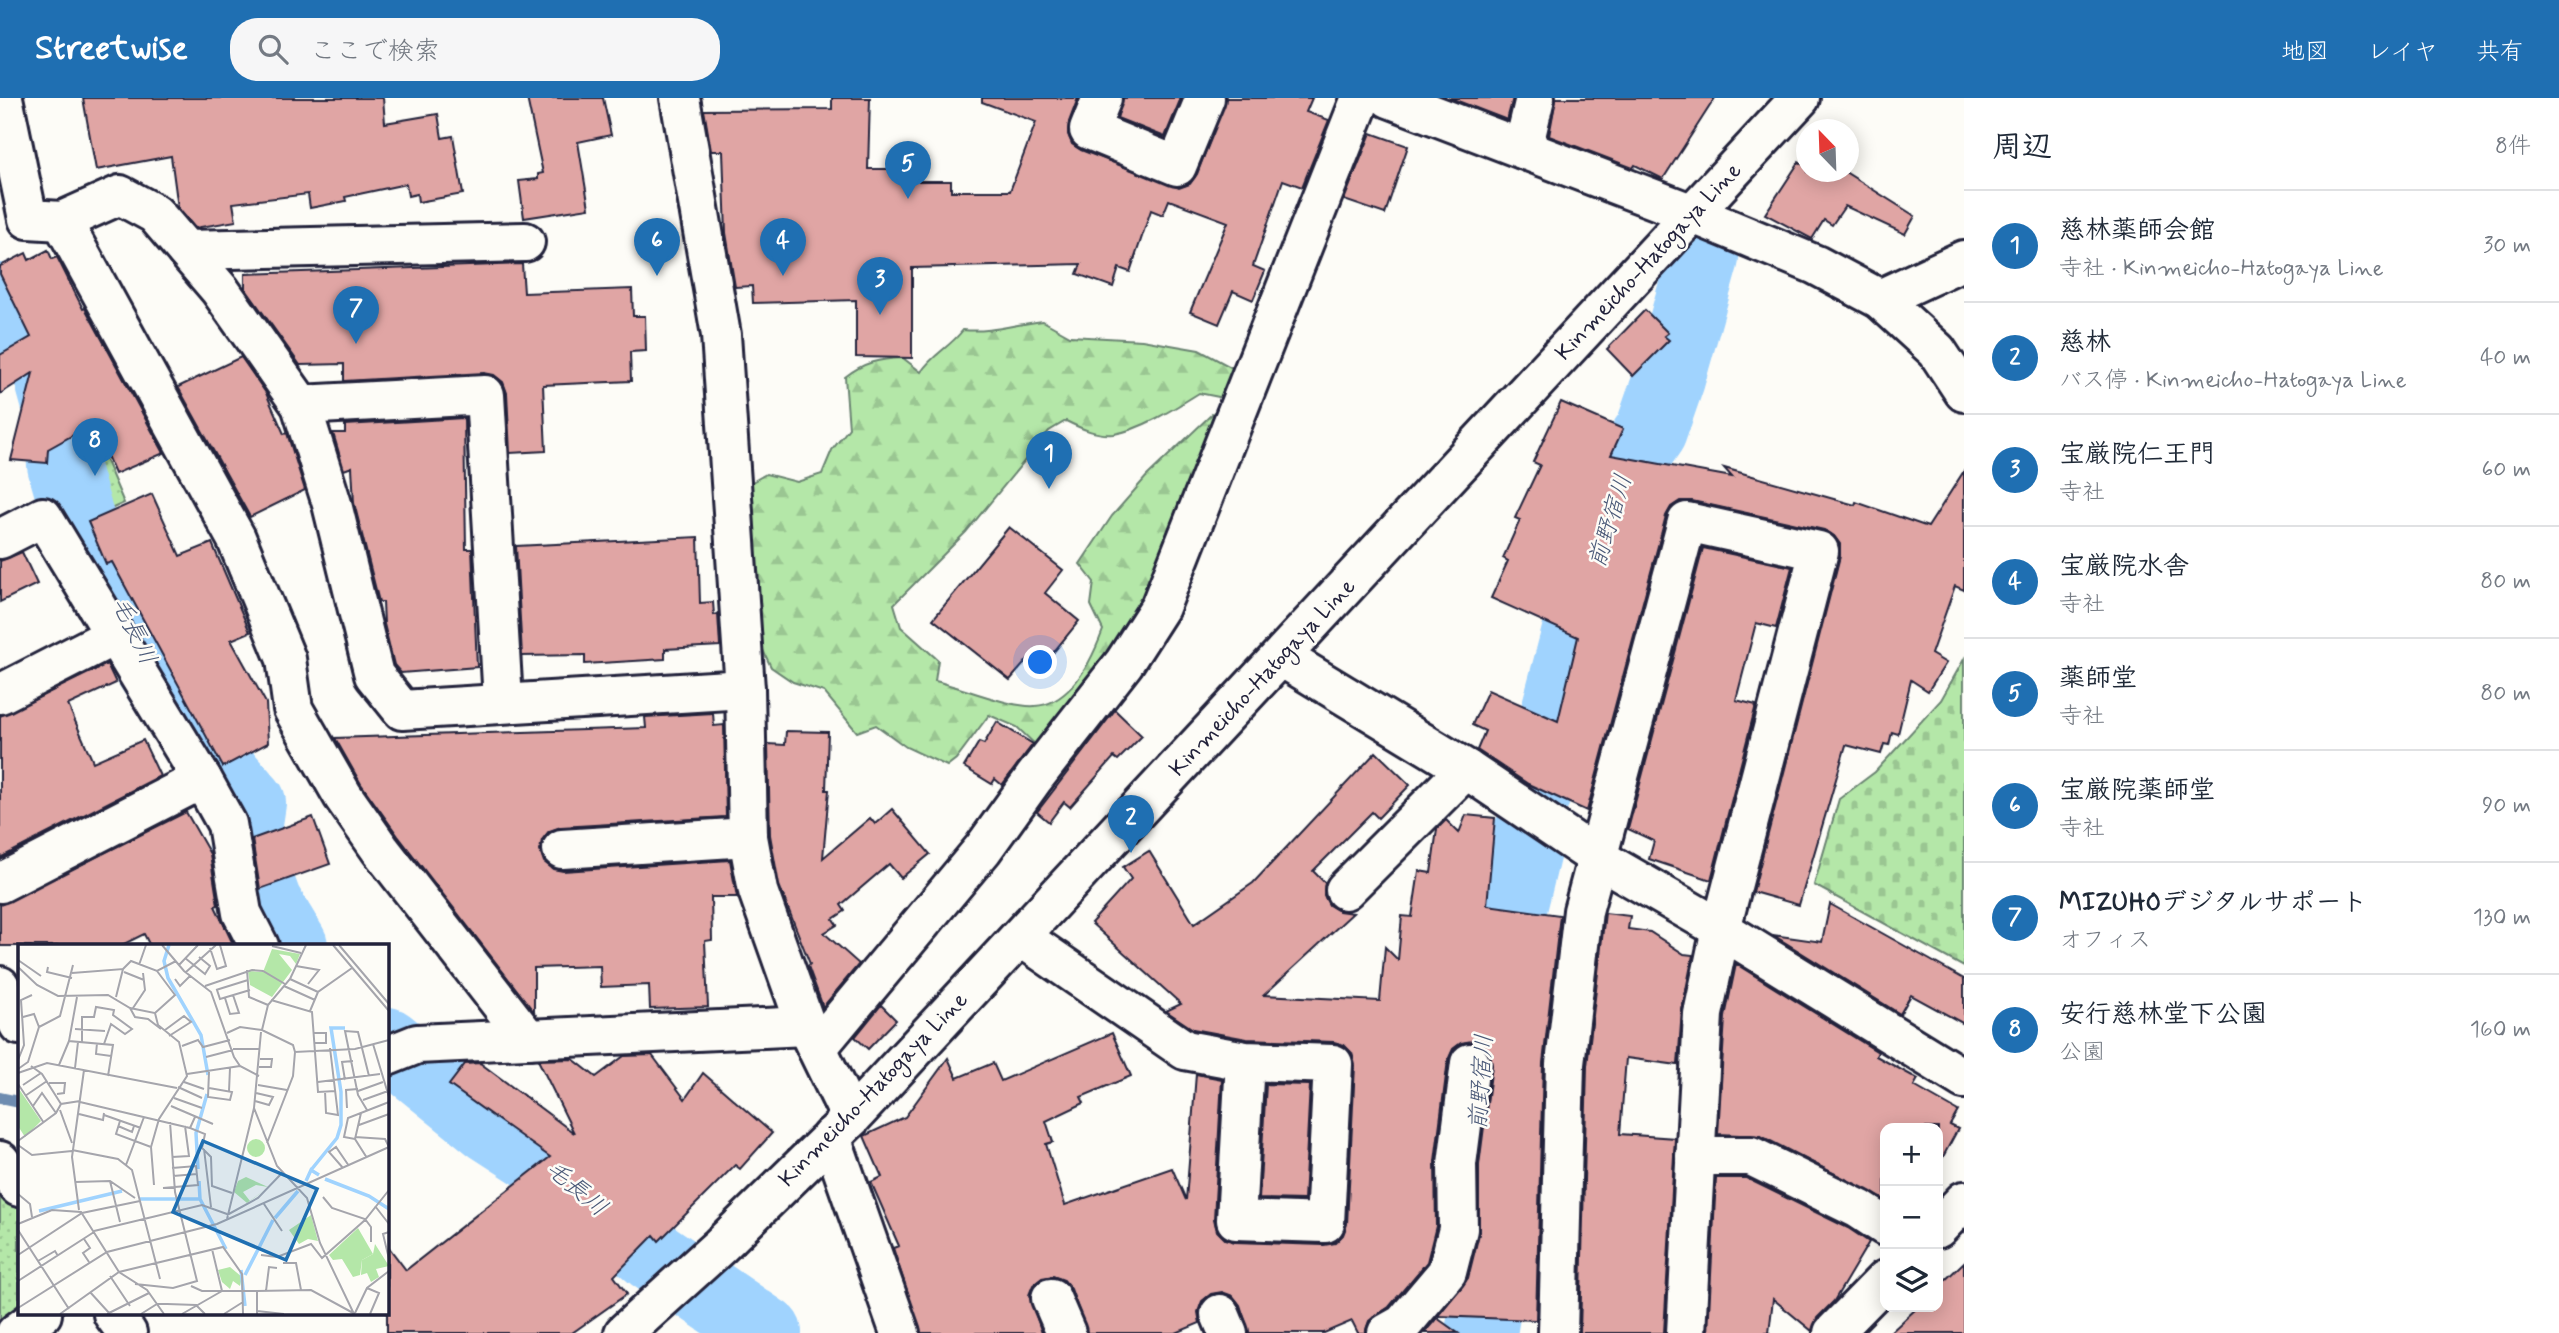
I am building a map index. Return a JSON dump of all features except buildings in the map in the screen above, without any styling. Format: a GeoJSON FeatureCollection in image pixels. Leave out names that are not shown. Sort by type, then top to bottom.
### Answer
{"type":"FeatureCollection","features":[{"type":"Feature","properties":{"kind":"street"},"geometry":{"type":"LineString","coordinates":[[3,98],[28,219],[62,221],[120,195],[155,214],[220,289],[301,405],[332,504],[374,675],[402,710],[745,689]]}},
{"type":"Feature","properties":{"kind":"street"},"geometry":{"type":"LineString","coordinates":[[680,98],[721,335],[745,689],[748,838],[758,891],[841,1127],[900,1333]]}},
{"type":"Feature","properties":{"kind":"street"},"geometry":{"type":"LineString","coordinates":[[1102,98],[1089,130],[1177,166],[1205,98]]}},
{"type":"Feature","properties":{"kind":"street"},"geometry":{"type":"LineString","coordinates":[[388,1056],[416,1044],[528,1039],[811,1037],[984,849],[1034,778],[1124,663],[1160,607],[1361,98]]}},
{"type":"Feature","properties":{"kind":"street"},"geometry":{"type":"LineString","coordinates":[[1389,98],[1693,214],[1816,265],[1880,299],[1937,351],[1964,392]]}},
{"type":"Feature","properties":{"kind":"street"},"geometry":{"type":"LineString","coordinates":[[1523,149],[1535,98]]}},
{"type":"Feature","properties":{"kind":"street","name":"Kinmeicho-Hatogaya Line"},"geometry":{"type":"LineString","coordinates":[[624,1333],[720,1246],[841,1127],[1283,658],[1800,98]]}},
{"type":"Feature","properties":{"kind":"street"},"geometry":{"type":"LineString","coordinates":[[62,221],[236,538],[286,659],[293,709],[343,796],[380,849],[528,1039]]}},
{"type":"Feature","properties":{"kind":"street"},"geometry":{"type":"LineString","coordinates":[[186,250],[525,242]]}},
{"type":"Feature","properties":{"kind":"street"},"geometry":{"type":"LineString","coordinates":[[1880,299],[1964,260]]}},
{"type":"Feature","properties":{"kind":"street"},"geometry":{"type":"LineString","coordinates":[[301,405],[485,395],[503,702]]}},
{"type":"Feature","properties":{"kind":"street"},"geometry":{"type":"LineString","coordinates":[[0,539],[43,517],[227,824],[242,913],[258,944]]}},
{"type":"Feature","properties":{"kind":"street"},"geometry":{"type":"LineString","coordinates":[[1558,1333],[1565,1064],[1583,911],[1687,522],[1819,551],[1721,929],[1703,1014],[1686,1333]]}},
{"type":"Feature","properties":{"kind":"street"},"geometry":{"type":"LineString","coordinates":[[0,694],[115,635]]}},
{"type":"Feature","properties":{"kind":"street"},"geometry":{"type":"LineString","coordinates":[[1283,658],[1466,769],[1598,858],[1721,929],[1964,1079]]}},
{"type":"Feature","properties":{"kind":"street"},"geometry":{"type":"LineString","coordinates":[[1345,890],[1466,769]]}},
{"type":"Feature","properties":{"kind":"street"},"geometry":{"type":"LineString","coordinates":[[0,883],[202,779]]}},
{"type":"Feature","properties":{"kind":"street"},"geometry":{"type":"LineString","coordinates":[[562,849],[748,838]]}},
{"type":"Feature","properties":{"kind":"street"},"geometry":{"type":"LineString","coordinates":[[1020,937],[1185,1050],[1245,1061],[1333,1064],[1325,1223],[1236,1220],[1245,1061]]}},
{"type":"Feature","properties":{"kind":"street"},"geometry":{"type":"LineString","coordinates":[[0,986],[18,1023]]}},
{"type":"Feature","properties":{"kind":"street"},"geometry":{"type":"LineString","coordinates":[[1387,1333],[1403,1324],[1447,1272],[1458,1229],[1457,1164],[1470,1063]]}},
{"type":"Feature","properties":{"kind":"street"},"geometry":{"type":"LineString","coordinates":[[1695,1156],[1752,1156],[1859,1209],[1880,1223]]}},
{"type":"Feature","properties":{"kind":"street"},"geometry":{"type":"LineString","coordinates":[[0,1161],[18,1186]]}},
{"type":"Feature","properties":{"kind":"street"},"geometry":{"type":"LineString","coordinates":[[1943,1223],[1964,1201]]}},
{"type":"Feature","properties":{"kind":"street"},"geometry":{"type":"LineString","coordinates":[[1833,1333],[1880,1285]]}},
{"type":"Feature","properties":{"kind":"street"},"geometry":{"type":"LineString","coordinates":[[1051,1298],[1066,1333]]}},
{"type":"Feature","properties":{"kind":"street"},"geometry":{"type":"LineString","coordinates":[[16,1333],[39,1316]]}},
{"type":"Feature","properties":{"kind":"street"},"geometry":{"type":"LineString","coordinates":[[114,1316],[127,1333]]}},
{"type":"Feature","properties":{"kind":"green space"},"geometry":{"type":"Polygon","coordinates":[[[1043,321],[1070,336],[1142,340],[1199,350],[1242,373],[1234,400],[1199,393],[1147,423],[1114,434],[1095,433],[1066,421],[1049,431],[966,532],[894,604],[901,627],[938,660],[935,681],[1025,706],[1048,703],[1059,698],[1086,667],[1103,630],[1091,605],[1094,582],[1080,564],[1112,516],[1147,476],[1214,412],[1227,415],[1164,574],[1040,749],[1017,727],[989,715],[956,759],[947,766],[906,747],[876,725],[857,732],[824,692],[793,682],[771,667],[760,644],[758,584],[746,560],[747,485],[766,474],[797,482],[822,474],[832,450],[849,428],[845,377],[859,368],[879,360],[903,358],[921,372],[963,330],[993,329],[1043,321]]]}},
{"type":"Feature","properties":{"kind":"green space"},"geometry":{"type":"Polygon","coordinates":[[[100,447],[124,503],[91,518],[81,494],[75,459],[100,447]]]}},
{"type":"Feature","properties":{"kind":"green space"},"geometry":{"type":"Polygon","coordinates":[[[1964,659],[1964,967],[1814,885],[1839,799],[1875,772],[1941,700],[1964,659]]]}},
{"type":"Feature","properties":{"kind":"green space"},"geometry":{"type":"Polygon","coordinates":[[[0,1182],[18,1207],[18,1309],[0,1323],[0,1182]]]}},
{"type":"Feature","properties":{"kind":"waterway","name":"前野宿川"},"geometry":{"type":"LineString","coordinates":[[1536,791],[1582,616],[1629,463],[1651,431],[1669,379],[1703,258]]}},
{"type":"Feature","properties":{"kind":"waterway","name":"毛長川"},"geometry":{"type":"LineString","coordinates":[[0,299],[47,366],[60,413],[63,465],[79,521],[150,667],[203,749],[250,803],[244,843],[266,903],[291,944]]}},
{"type":"Feature","properties":{"kind":"waterway","name":"前野宿川"},"geometry":{"type":"LineString","coordinates":[[1481,1333],[1488,1292],[1479,1260],[1478,1135],[1487,1007],[1529,834]]}},
{"type":"Feature","properties":{"kind":"waterway","name":"毛長川"},"geometry":{"type":"LineString","coordinates":[[388,1044],[490,1126],[547,1163],[652,1255],[766,1333]]}},
{"type":"Feature","properties":{"kind":"waterway"},"geometry":{"type":"LineString","coordinates":[[0,1098],[18,1102]]}},
{"type":"Feature","properties":{"kind":"place","name":"薬師堂"},"geometry":{"type":"Point","coordinates":[908,199]}},
{"type":"Feature","properties":{"kind":"place","name":"宝厳院薬師堂"},"geometry":{"type":"Point","coordinates":[657,276]}},
{"type":"Feature","properties":{"kind":"place","name":"宝厳院水舎"},"geometry":{"type":"Point","coordinates":[783,276]}},
{"type":"Feature","properties":{"kind":"place","name":"宝厳院仁王門"},"geometry":{"type":"Point","coordinates":[880,315]}},
{"type":"Feature","properties":{"kind":"place","name":"MIZUHOデジタルサポート"},"geometry":{"type":"Point","coordinates":[356,344]}},
{"type":"Feature","properties":{"kind":"place","name":"安行慈林堂下公園"},"geometry":{"type":"Point","coordinates":[95,476]}},
{"type":"Feature","properties":{"kind":"place","name":"慈林薬師会館"},"geometry":{"type":"Point","coordinates":[1049,489]}},
{"type":"Feature","properties":{"kind":"place","name":"慈林"},"geometry":{"type":"Point","coordinates":[1131,853]}}]}
